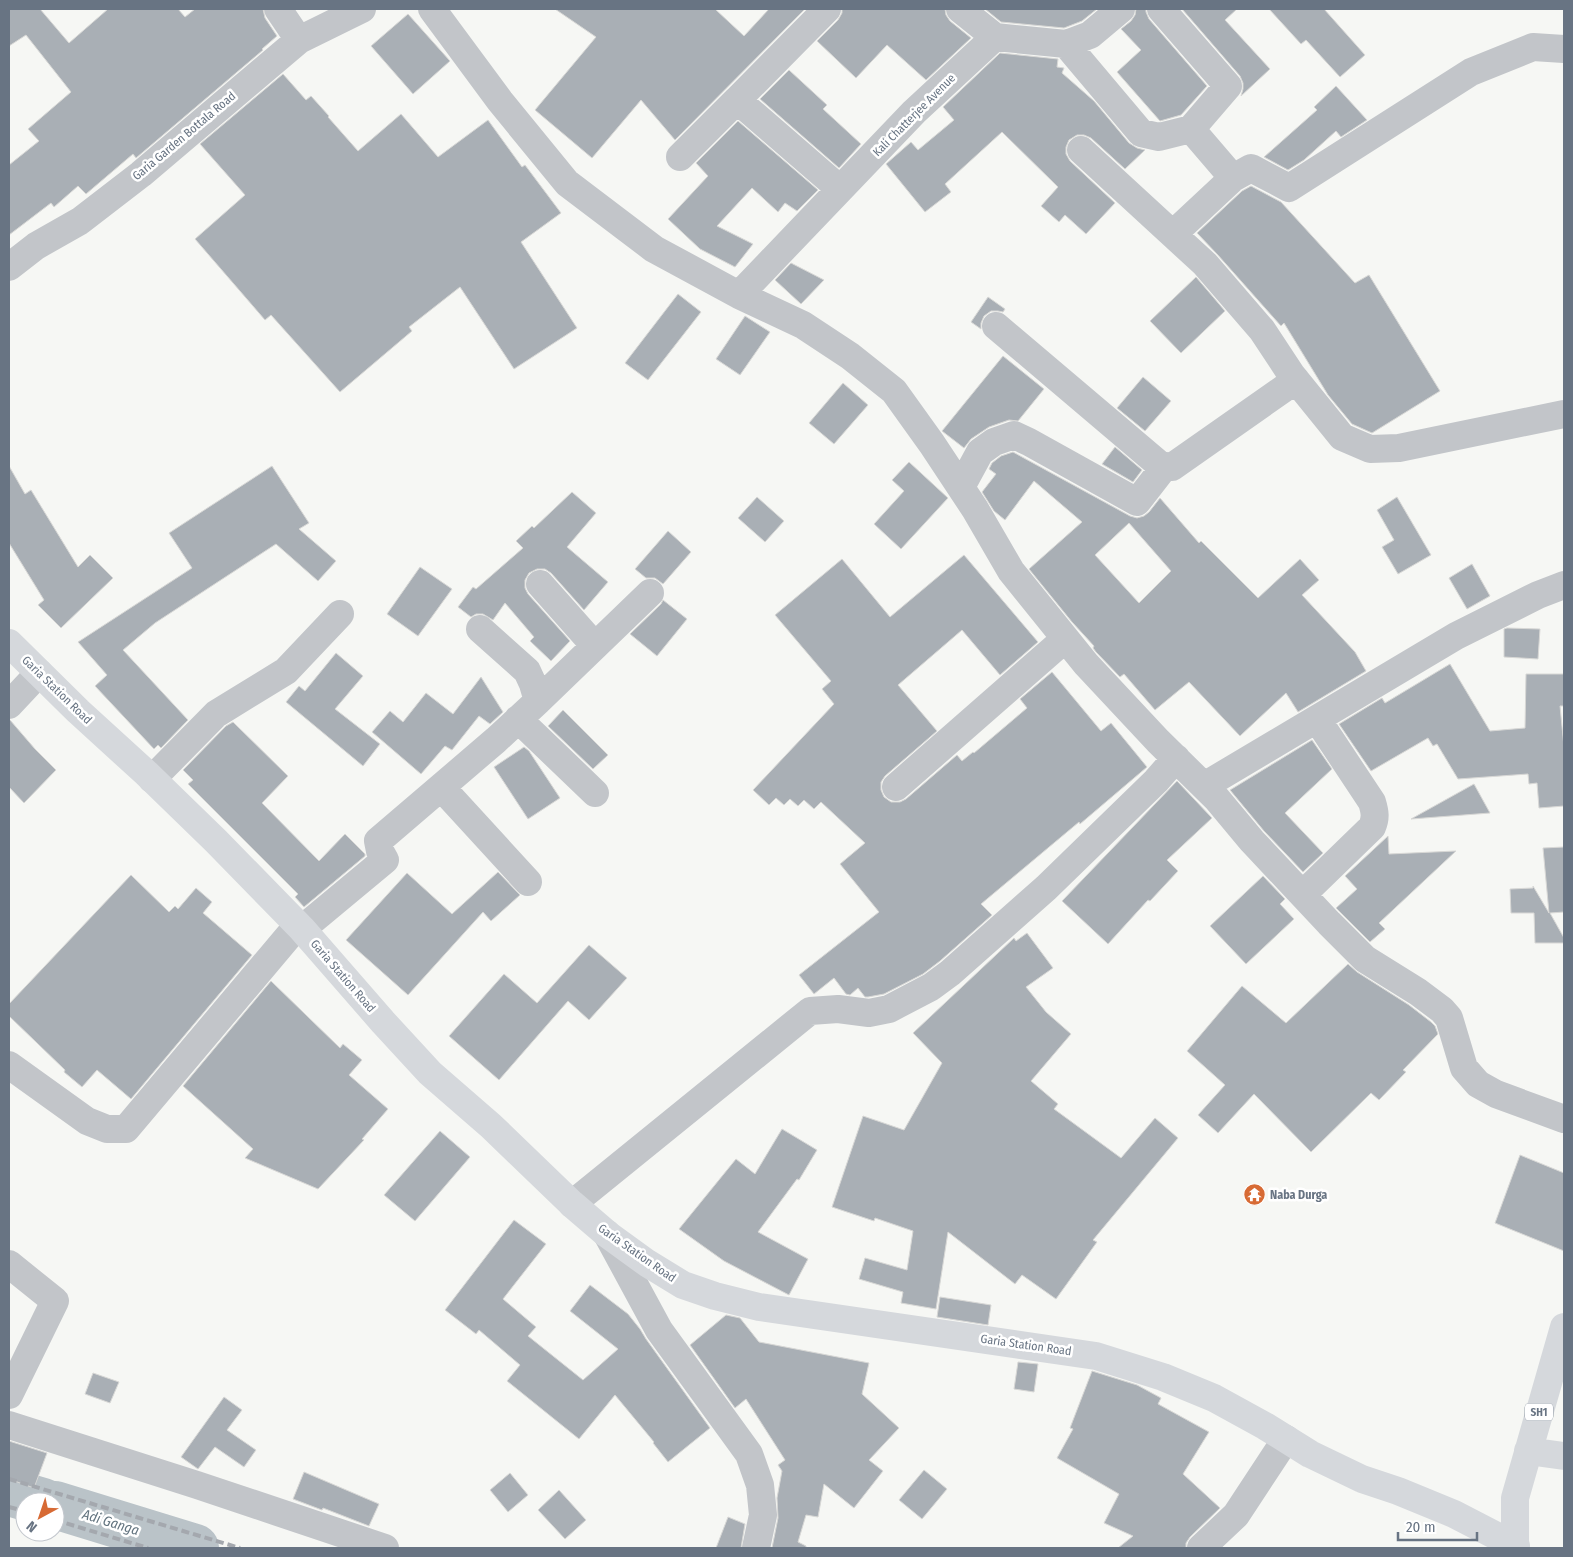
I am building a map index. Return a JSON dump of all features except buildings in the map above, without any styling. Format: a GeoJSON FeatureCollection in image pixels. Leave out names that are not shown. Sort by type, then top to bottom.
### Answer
{"type":"FeatureCollection","features":[{"type":"Feature","properties":{"kind":"main road","name":"Garia Station Road"},"geometry":{"type":"LineString","coordinates":[[9,643],[216,841],[300,927],[430,1073],[491,1126],[572,1204],[607,1234],[647,1263],[683,1285],[715,1296],[759,1307],[1096,1356],[1163,1376],[1214,1398],[1310,1454],[1362,1479],[1445,1510],[1484,1540],[1515,1547]]}},
{"type":"Feature","properties":{"kind":"main road","name":"SH1"},"geometry":{"type":"LineString","coordinates":[[1515,1547],[1515,1498],[1564,1327]]}},
{"type":"Feature","properties":{"kind":"main road"},"geometry":{"type":"LineString","coordinates":[[1528,1451],[1564,1456]]}},
{"type":"Feature","properties":{"kind":"main road","name":"SH1"},"geometry":{"type":"LineString","coordinates":[[1484,1540],[1515,1498]]}},
{"type":"Feature","properties":{"kind":"street"},"geometry":{"type":"LineString","coordinates":[[278,9],[299,40]]}},
{"type":"Feature","properties":{"kind":"street","name":"Garia Garden Bottala Road"},"geometry":{"type":"LineString","coordinates":[[9,267],[36,246],[80,221],[140,174],[299,40],[362,9]]}},
{"type":"Feature","properties":{"kind":"street"},"geometry":{"type":"LineString","coordinates":[[432,9],[500,101],[567,183],[654,249],[739,295],[803,325],[850,356],[894,391],[961,487],[1011,571],[1086,664],[1217,799],[1252,841],[1328,923],[1366,959],[1418,992],[1442,1010],[1449,1018],[1464,1068],[1478,1084],[1496,1094],[1564,1118]]}},
{"type":"Feature","properties":{"kind":"street"},"geometry":{"type":"LineString","coordinates":[[680,157],[827,9]]}},
{"type":"Feature","properties":{"kind":"street"},"geometry":{"type":"LineString","coordinates":[[960,9],[995,37],[1066,44],[1090,35],[1121,9]]}},
{"type":"Feature","properties":{"kind":"street"},"geometry":{"type":"LineString","coordinates":[[1066,44],[1141,133],[1159,137],[1191,129],[1228,86],[1161,9]]}},
{"type":"Feature","properties":{"kind":"street","name":"Kali Chatterjee Avenue"},"geometry":{"type":"LineString","coordinates":[[739,295],[914,112],[995,37]]}},
{"type":"Feature","properties":{"kind":"street"},"geometry":{"type":"LineString","coordinates":[[1173,234],[1233,178],[1251,168],[1289,188],[1472,72],[1533,47],[1564,49]]}},
{"type":"Feature","properties":{"kind":"street"},"geometry":{"type":"LineString","coordinates":[[737,100],[840,189]]}},
{"type":"Feature","properties":{"kind":"street"},"geometry":{"type":"LineString","coordinates":[[1191,129],[1233,178]]}},
{"type":"Feature","properties":{"kind":"street"},"geometry":{"type":"LineString","coordinates":[[1081,150],[1205,264],[1262,330],[1296,380],[1342,436],[1370,448],[1399,448],[1564,414]]}},
{"type":"Feature","properties":{"kind":"street"},"geometry":{"type":"LineString","coordinates":[[996,326],[1160,465],[1172,467],[1296,380]]}},
{"type":"Feature","properties":{"kind":"street"},"geometry":{"type":"LineString","coordinates":[[961,487],[980,452],[994,442],[1014,435],[1137,502],[1166,466]]}},
{"type":"Feature","properties":{"kind":"street"},"geometry":{"type":"LineString","coordinates":[[540,584],[595,646]]}},
{"type":"Feature","properties":{"kind":"street"},"geometry":{"type":"LineString","coordinates":[[1204,786],[1456,636],[1538,595],[1564,585]]}},
{"type":"Feature","properties":{"kind":"street"},"geometry":{"type":"LineString","coordinates":[[9,1065],[87,1121],[107,1129],[126,1129],[300,927],[385,860],[380,851],[378,841],[528,710],[650,593]]}},
{"type":"Feature","properties":{"kind":"street"},"geometry":{"type":"LineString","coordinates":[[152,779],[216,714],[286,671],[340,614]]}},
{"type":"Feature","properties":{"kind":"street"},"geometry":{"type":"LineString","coordinates":[[480,629],[527,671],[533,684],[528,710],[595,793]]}},
{"type":"Feature","properties":{"kind":"street"},"geometry":{"type":"LineString","coordinates":[[896,787],[1065,639]]}},
{"type":"Feature","properties":{"kind":"street"},"geometry":{"type":"LineString","coordinates":[[9,705],[39,673]]}},
{"type":"Feature","properties":{"kind":"street"},"geometry":{"type":"LineString","coordinates":[[1303,894],[1372,827],[1375,820],[1372,802],[1317,719]]}},
{"type":"Feature","properties":{"kind":"street"},"geometry":{"type":"LineString","coordinates":[[572,1204],[810,1011],[838,1008],[869,1013],[889,1009],[931,987],[950,973],[1046,888],[1156,781],[1176,758]]}},
{"type":"Feature","properties":{"kind":"street"},"geometry":{"type":"LineString","coordinates":[[441,787],[528,882]]}},
{"type":"Feature","properties":{"kind":"street"},"geometry":{"type":"LineString","coordinates":[[607,1234],[659,1330],[749,1454],[760,1485],[763,1515],[756,1548]]}},
{"type":"Feature","properties":{"kind":"street"},"geometry":{"type":"LineString","coordinates":[[9,1264],[55,1301],[9,1395]]}},
{"type":"Feature","properties":{"kind":"street"},"geometry":{"type":"LineString","coordinates":[[9,1425],[385,1548]]}},
{"type":"Feature","properties":{"kind":"street"},"geometry":{"type":"LineString","coordinates":[[1201,1548],[1236,1514],[1286,1439]]}},
{"type":"Feature","properties":{"kind":"waterway","name":"Adi Ganga"},"geometry":{"type":"LineString","coordinates":[[9,1492],[15,1494]]}},
{"type":"Feature","properties":{"kind":"waterway","name":"Adi Ganga"},"geometry":{"type":"LineString","coordinates":[[65,1508],[195,1548]]}},
{"type":"Feature","properties":{"kind":"railway"},"geometry":{"type":"LineString","coordinates":[[9,1479],[240,1548]]}},
{"type":"Feature","properties":{"kind":"railway"},"geometry":{"type":"LineString","coordinates":[[9,1507],[15,1508]]}},
{"type":"Feature","properties":{"kind":"railway"},"geometry":{"type":"LineString","coordinates":[[65,1523],[148,1548]]}},
{"type":"Feature","properties":{"kind":"place","name":"Naba Durga"},"geometry":{"type":"Point","coordinates":[1254,1195]}}]}
